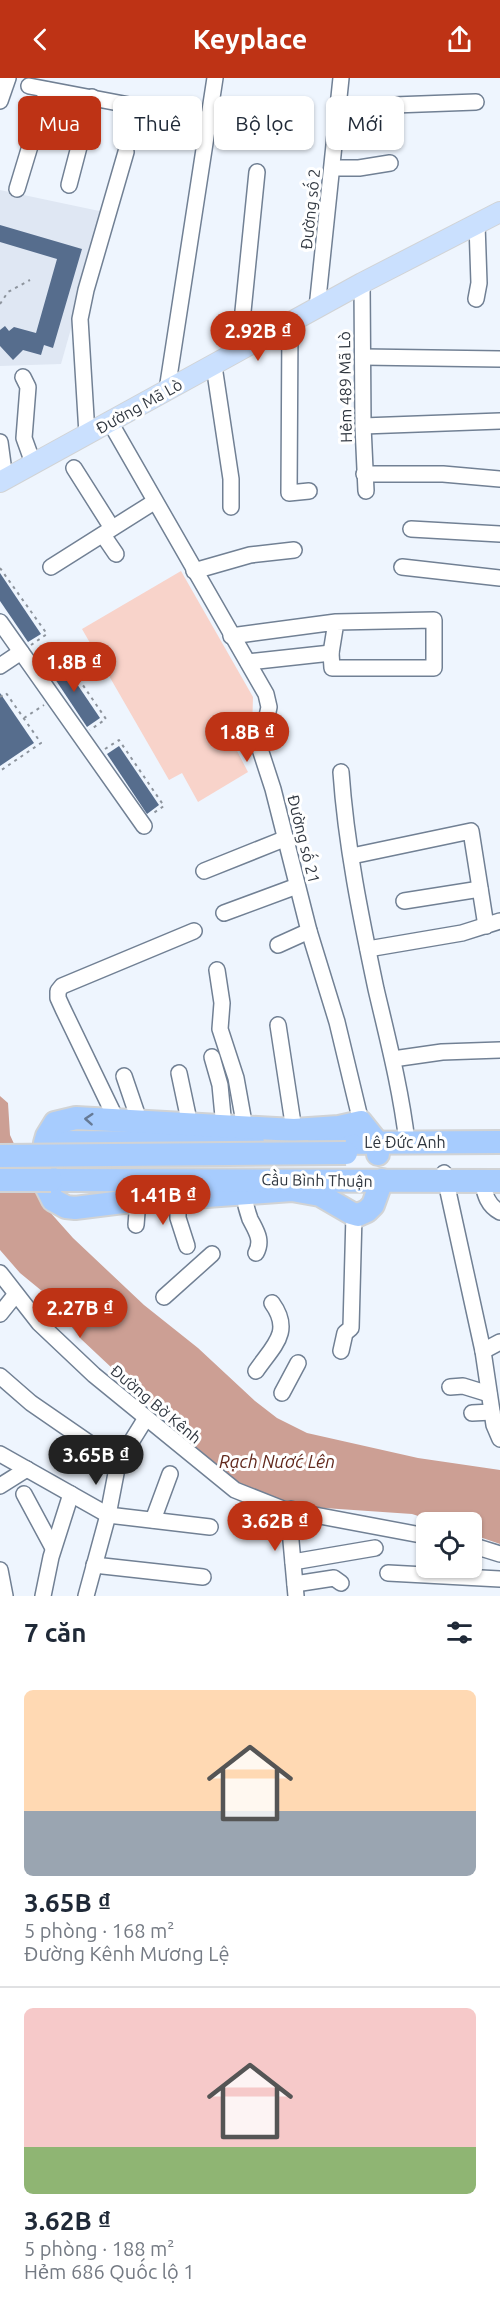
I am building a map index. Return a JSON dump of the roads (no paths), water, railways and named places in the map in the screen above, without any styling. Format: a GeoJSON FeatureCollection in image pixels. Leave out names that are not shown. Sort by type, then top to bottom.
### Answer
{"type":"FeatureCollection","features":[{"type":"Feature","properties":{"kind":"highway"},"geometry":{"type":"LineString","coordinates":[[302,1136],[235,1128],[76,1118],[55,1123],[47,1136],[45,1143],[46,1186],[53,1200],[66,1207],[292,1190],[331,1200],[354,1215],[362,1214],[373,1205],[382,1180]]}},
{"type":"Feature","properties":{"kind":"highway"},"geometry":{"type":"LineString","coordinates":[[0,1142],[302,1136],[361,1122],[377,1148]]}},
{"type":"Feature","properties":{"kind":"highway","name":"Lê Đức Anh"},"geometry":{"type":"LineString","coordinates":[[302,1136],[377,1148],[500,1156]]}},
{"type":"Feature","properties":{"kind":"highway","name":"Lê Đức Anh"},"geometry":{"type":"LineString","coordinates":[[346,1161],[377,1148],[407,1142],[500,1142]]}},
{"type":"Feature","properties":{"kind":"highway","name":"Cầu Bình Thuận"},"geometry":{"type":"LineString","coordinates":[[0,1156],[346,1161]]}},
{"type":"Feature","properties":{"kind":"highway","name":"Lê Đức Anh"},"geometry":{"type":"LineString","coordinates":[[346,1161],[444,1174],[494,1177]]}},
{"type":"Feature","properties":{"kind":"highway","name":"Cầu Bình Thuận"},"geometry":{"type":"LineString","coordinates":[[0,1171],[346,1161]]}},
{"type":"Feature","properties":{"kind":"highway","name":"Lê Đức Anh"},"geometry":{"type":"LineString","coordinates":[[382,1180],[444,1174]]}},
{"type":"Feature","properties":{"kind":"highway","name":"Cầu Bình Thuận"},"geometry":{"type":"LineString","coordinates":[[0,1180],[382,1180]]}},
{"type":"Feature","properties":{"kind":"main road","name":"Đường Mã Lò"},"geometry":{"type":"LineString","coordinates":[[3,480],[362,283],[500,212]]}},
{"type":"Feature","properties":{"kind":"street"},"geometry":{"type":"LineString","coordinates":[[0,100],[8,78]]}},
{"type":"Feature","properties":{"kind":"street"},"geometry":{"type":"LineString","coordinates":[[167,390],[215,78],[209,78]]}},
{"type":"Feature","properties":{"kind":"street","name":"Đường số 2"},"geometry":{"type":"LineString","coordinates":[[340,96],[341,78]]}},
{"type":"Feature","properties":{"kind":"street"},"geometry":{"type":"LineString","coordinates":[[29,86],[86,96]]}},
{"type":"Feature","properties":{"kind":"street"},"geometry":{"type":"LineString","coordinates":[[17,189],[47,90]]}},
{"type":"Feature","properties":{"kind":"street"},"geometry":{"type":"LineString","coordinates":[[101,99],[208,120]]}},
{"type":"Feature","properties":{"kind":"street"},"geometry":{"type":"LineString","coordinates":[[404,105],[476,102]]}},
{"type":"Feature","properties":{"kind":"street"},"geometry":{"type":"LineString","coordinates":[[69,185],[78,150]]}},
{"type":"Feature","properties":{"kind":"street","name":"Đường số 2"},"geometry":{"type":"LineString","coordinates":[[317,308],[334,150]]}},
{"type":"Feature","properties":{"kind":"street"},"geometry":{"type":"LineString","coordinates":[[87,434],[80,319],[86,290],[126,152]]}},
{"type":"Feature","properties":{"kind":"street"},"geometry":{"type":"LineString","coordinates":[[332,168],[359,168],[390,163]]}},
{"type":"Feature","properties":{"kind":"street"},"geometry":{"type":"LineString","coordinates":[[239,351],[257,172]]}},
{"type":"Feature","properties":{"kind":"street"},"geometry":{"type":"LineString","coordinates":[[476,299],[479,283],[477,224]]}},
{"type":"Feature","properties":{"kind":"street","name":"Hẻm 489 Mã Lò"},"geometry":{"type":"LineString","coordinates":[[362,283],[366,491]]}},
{"type":"Feature","properties":{"kind":"street"},"geometry":{"type":"LineString","coordinates":[[290,323],[288,493],[309,491]]}},
{"type":"Feature","properties":{"kind":"street"},"geometry":{"type":"LineString","coordinates":[[363,357],[500,359]]}},
{"type":"Feature","properties":{"kind":"street"},"geometry":{"type":"LineString","coordinates":[[214,366],[229,467],[231,507]]}},
{"type":"Feature","properties":{"kind":"street"},"geometry":{"type":"LineString","coordinates":[[23,377],[28,387],[24,438],[33,464]]}},
{"type":"Feature","properties":{"kind":"street"},"geometry":{"type":"LineString","coordinates":[[363,426],[500,421]]}},
{"type":"Feature","properties":{"kind":"street","name":"Đường số 21"},"geometry":{"type":"LineString","coordinates":[[110,422],[266,694],[269,707],[260,749],[273,789],[309,931],[337,1022],[361,1122]]}},
{"type":"Feature","properties":{"kind":"street"},"geometry":{"type":"LineString","coordinates":[[0,442],[3,480]]}},
{"type":"Feature","properties":{"kind":"street"},"geometry":{"type":"LineString","coordinates":[[74,468],[107,531],[116,554]]}},
{"type":"Feature","properties":{"kind":"street"},"geometry":{"type":"LineString","coordinates":[[364,474],[443,474],[500,479]]}},
{"type":"Feature","properties":{"kind":"street"},"geometry":{"type":"LineString","coordinates":[[51,567],[154,502]]}},
{"type":"Feature","properties":{"kind":"street"},"geometry":{"type":"LineString","coordinates":[[411,529],[500,534]]}},
{"type":"Feature","properties":{"kind":"street"},"geometry":{"type":"LineString","coordinates":[[194,571],[250,555],[294,550]]}},
{"type":"Feature","properties":{"kind":"street"},"geometry":{"type":"LineString","coordinates":[[402,567],[500,578]]}},
{"type":"Feature","properties":{"kind":"street"},"geometry":{"type":"LineString","coordinates":[[231,636],[336,622],[434,620],[434,668],[332,668],[331,653],[336,622]]}},
{"type":"Feature","properties":{"kind":"street"},"geometry":{"type":"LineString","coordinates":[[0,622],[143,824]]}},
{"type":"Feature","properties":{"kind":"street"},"geometry":{"type":"LineString","coordinates":[[0,666],[21,652]]}},
{"type":"Feature","properties":{"kind":"street"},"geometry":{"type":"LineString","coordinates":[[248,662],[331,653]]}},
{"type":"Feature","properties":{"kind":"street"},"geometry":{"type":"LineString","coordinates":[[341,772],[344,812],[369,949],[402,1101],[407,1142]]}},
{"type":"Feature","properties":{"kind":"street"},"geometry":{"type":"LineString","coordinates":[[352,856],[471,831],[480,889],[493,924],[462,933],[369,949]]}},
{"type":"Feature","properties":{"kind":"street"},"geometry":{"type":"LineString","coordinates":[[204,871],[284,839]]}},
{"type":"Feature","properties":{"kind":"street"},"geometry":{"type":"LineString","coordinates":[[224,913],[297,886]]}},
{"type":"Feature","properties":{"kind":"street"},"geometry":{"type":"LineString","coordinates":[[404,901],[480,889]]}},
{"type":"Feature","properties":{"kind":"street"},"geometry":{"type":"LineString","coordinates":[[128,1122],[58,998],[58,992],[62,987],[194,931]]}},
{"type":"Feature","properties":{"kind":"street"},"geometry":{"type":"LineString","coordinates":[[278,945],[309,931]]}},
{"type":"Feature","properties":{"kind":"street"},"geometry":{"type":"LineString","coordinates":[[217,970],[222,1003],[220,1029],[236,1078],[235,1128]]}},
{"type":"Feature","properties":{"kind":"street"},"geometry":{"type":"LineString","coordinates":[[278,1025],[302,1136]]}},
{"type":"Feature","properties":{"kind":"street"},"geometry":{"type":"LineString","coordinates":[[393,1059],[442,1052],[500,1050]]}},
{"type":"Feature","properties":{"kind":"street"},"geometry":{"type":"LineString","coordinates":[[212,1057],[235,1128]]}},
{"type":"Feature","properties":{"kind":"street"},"geometry":{"type":"LineString","coordinates":[[179,1073],[190,1125]]}},
{"type":"Feature","properties":{"kind":"street"},"geometry":{"type":"LineString","coordinates":[[124,1076],[128,1122]]}},
{"type":"Feature","properties":{"kind":"street"},"geometry":{"type":"LineString","coordinates":[[444,1174],[483,1351],[494,1425],[500,1439]]}},
{"type":"Feature","properties":{"kind":"street"},"geometry":{"type":"LineString","coordinates":[[494,1177],[485,1196],[490,1204],[500,1212]]}},
{"type":"Feature","properties":{"kind":"street"},"geometry":{"type":"LineString","coordinates":[[244,1194],[250,1219],[258,1234],[260,1246],[256,1252]]}},
{"type":"Feature","properties":{"kind":"street"},"geometry":{"type":"LineString","coordinates":[[178,1199],[178,1218],[187,1245]]}},
{"type":"Feature","properties":{"kind":"street"},"geometry":{"type":"LineString","coordinates":[[136,1225],[138,1200]]}},
{"type":"Feature","properties":{"kind":"street"},"geometry":{"type":"LineString","coordinates":[[341,1351],[345,1333],[351,1328],[354,1215]]}},
{"type":"Feature","properties":{"kind":"street"},"geometry":{"type":"LineString","coordinates":[[164,1297],[212,1254]]}},
{"type":"Feature","properties":{"kind":"street","name":"Đường Bờ Kênh"},"geometry":{"type":"LineString","coordinates":[[0,1273],[39,1323],[94,1375],[235,1490],[283,1509],[416,1534]]}},
{"type":"Feature","properties":{"kind":"street"},"geometry":{"type":"LineString","coordinates":[[0,1314],[16,1294]]}},
{"type":"Feature","properties":{"kind":"street"},"geometry":{"type":"LineString","coordinates":[[256,1371],[279,1338],[282,1326],[280,1314],[272,1303]]}},
{"type":"Feature","properties":{"kind":"street"},"geometry":{"type":"LineString","coordinates":[[483,1351],[500,1342]]}},
{"type":"Feature","properties":{"kind":"street"},"geometry":{"type":"LineString","coordinates":[[282,1393],[298,1363]]}},
{"type":"Feature","properties":{"kind":"street"},"geometry":{"type":"LineString","coordinates":[[0,1376],[31,1403],[118,1463]]}},
{"type":"Feature","properties":{"kind":"street"},"geometry":{"type":"LineString","coordinates":[[450,1388],[463,1386],[489,1394]]}},
{"type":"Feature","properties":{"kind":"street"},"geometry":{"type":"LineString","coordinates":[[472,1413],[492,1412]]}},
{"type":"Feature","properties":{"kind":"street"},"geometry":{"type":"LineString","coordinates":[[86,1596],[108,1515],[118,1463],[146,1418]]}},
{"type":"Feature","properties":{"kind":"street"},"geometry":{"type":"LineString","coordinates":[[0,1454],[108,1515],[210,1527]]}},
{"type":"Feature","properties":{"kind":"street"},"geometry":{"type":"LineString","coordinates":[[0,1486],[27,1469]]}},
{"type":"Feature","properties":{"kind":"street"},"geometry":{"type":"LineString","coordinates":[[153,1520],[170,1474]]}},
{"type":"Feature","properties":{"kind":"street"},"geometry":{"type":"LineString","coordinates":[[24,1494],[53,1548]]}},
{"type":"Feature","properties":{"kind":"street"},"geometry":{"type":"LineString","coordinates":[[43,1596],[53,1548],[70,1494]]}},
{"type":"Feature","properties":{"kind":"street"},"geometry":{"type":"LineString","coordinates":[[291,1509],[295,1590],[334,1578],[341,1583]]}},
{"type":"Feature","properties":{"kind":"street"},"geometry":{"type":"LineString","coordinates":[[293,1562],[375,1548]]}},
{"type":"Feature","properties":{"kind":"street"},"geometry":{"type":"LineString","coordinates":[[482,1548],[500,1554]]}},
{"type":"Feature","properties":{"kind":"street"},"geometry":{"type":"LineString","coordinates":[[93,1565],[203,1577]]}},
{"type":"Feature","properties":{"kind":"street"},"geometry":{"type":"LineString","coordinates":[[388,1573],[500,1579]]}},
{"type":"Feature","properties":{"kind":"street"},"geometry":{"type":"LineString","coordinates":[[1,1577],[5,1596]]}},
{"type":"Feature","properties":{"kind":"water","name":"Rạch Nước Lên"},"geometry":{"type":"Polygon","coordinates":[[[0,1096],[8,1103],[10,1135],[40,1201],[73,1238],[144,1305],[198,1348],[255,1401],[277,1418],[307,1433],[418,1458],[500,1470],[500,1544],[482,1538],[482,1512],[416,1512],[416,1515],[295,1506],[249,1491],[225,1474],[81,1339],[48,1296],[20,1273],[0,1250],[0,1096]]]}}]}
